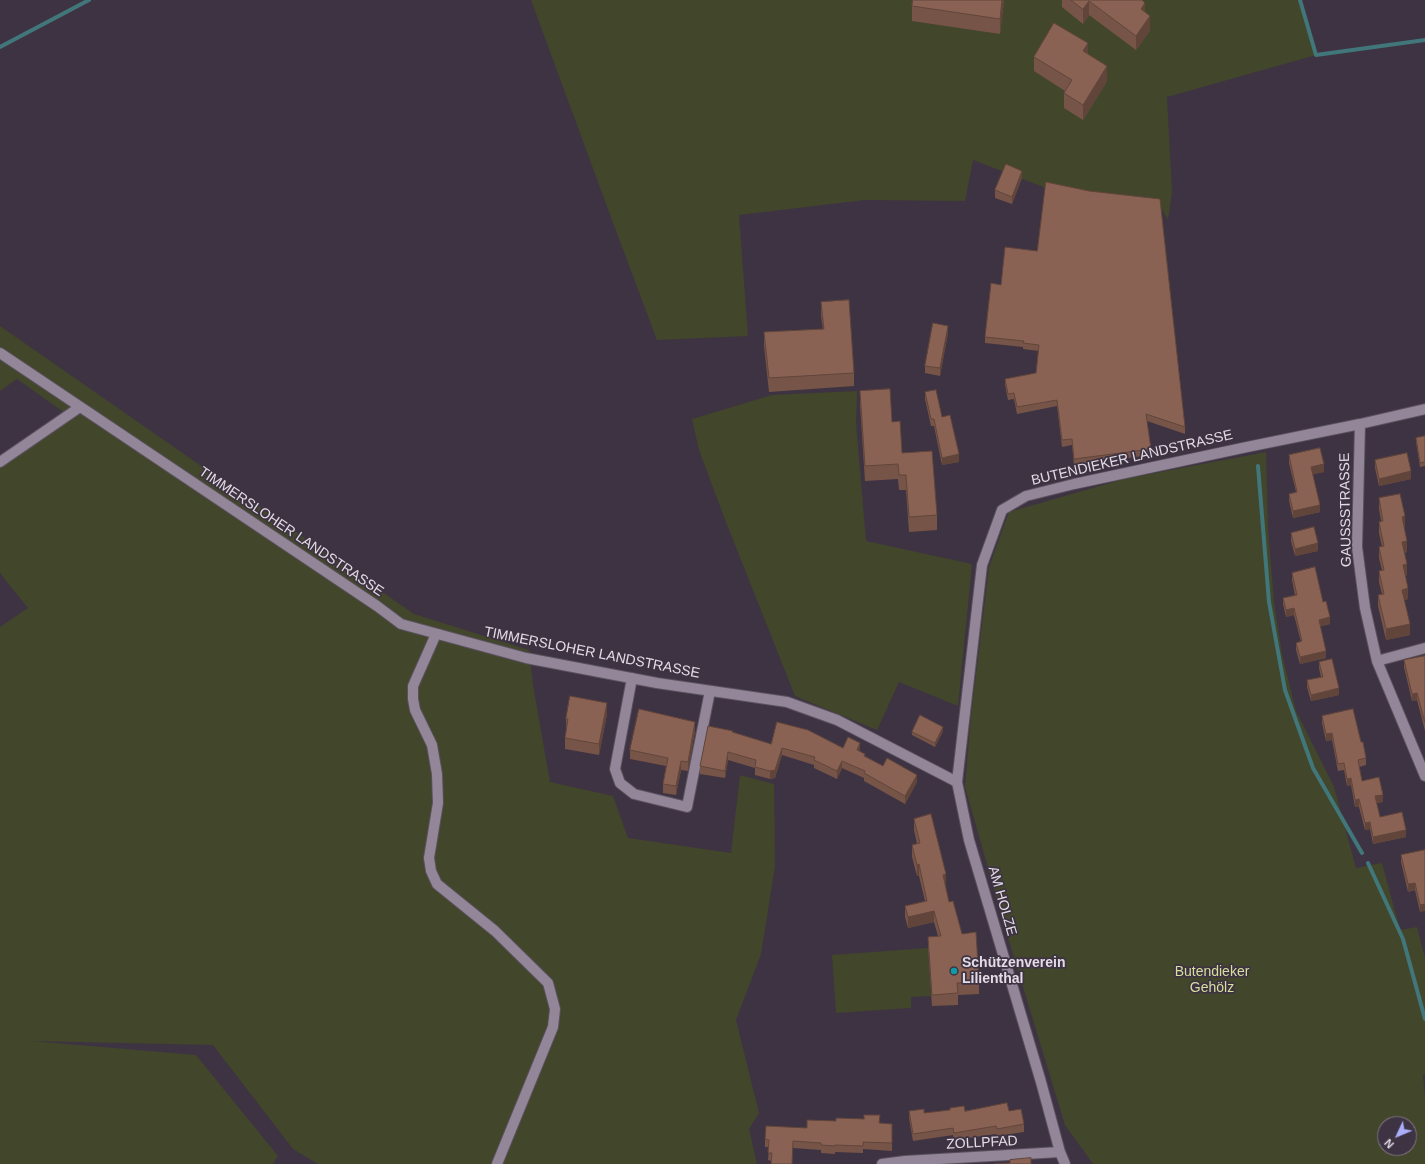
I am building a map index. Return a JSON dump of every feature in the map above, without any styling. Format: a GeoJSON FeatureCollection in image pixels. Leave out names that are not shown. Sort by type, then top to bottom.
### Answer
{"type":"FeatureCollection","features":[{"type":"Feature","properties":{"kind":"street","name":"TIMMERSLOHER LANDSTRASSE"},"geometry":{"type":"LineString","coordinates":[[2,359],[80,407],[377,606],[401,624],[526,658],[632,678],[787,702],[837,720],[957,782]]}},
{"type":"Feature","properties":{"kind":"street"},"geometry":{"type":"LineString","coordinates":[[0,462],[80,407]]}},
{"type":"Feature","properties":{"kind":"street","name":"BUTENDIEKER LANDSTRASSE"},"geometry":{"type":"LineString","coordinates":[[957,782],[982,565],[1002,510],[1026,496],[1074,484],[1425,409]]}},
{"type":"Feature","properties":{"kind":"street","name":"GAUSSSTRASSE"},"geometry":{"type":"LineString","coordinates":[[1360,424],[1357,547],[1365,608],[1377,660],[1425,776]]}},
{"type":"Feature","properties":{"kind":"street"},"geometry":{"type":"LineString","coordinates":[[436,634],[413,686],[412,699],[415,710],[432,745],[437,774],[438,802],[429,858],[431,871],[437,884],[495,932],[548,984],[555,1009],[553,1027],[497,1164]]}},
{"type":"Feature","properties":{"kind":"street"},"geometry":{"type":"LineString","coordinates":[[1377,660],[1425,648]]}},
{"type":"Feature","properties":{"kind":"street"},"geometry":{"type":"LineString","coordinates":[[632,678],[615,770],[620,783],[634,794],[687,807],[710,691]]}},
{"type":"Feature","properties":{"kind":"street","name":"AM HOLZE"},"geometry":{"type":"LineString","coordinates":[[957,782],[969,840],[1041,1082],[1060,1152],[1065,1164]]}},
{"type":"Feature","properties":{"kind":"street","name":"ZOLLPFAD"},"geometry":{"type":"LineString","coordinates":[[882,1164],[1060,1152]]}},
{"type":"Feature","properties":{"kind":"green space"},"geometry":{"type":"Polygon","coordinates":[[[531,0],[1300,0],[1316,55],[1167,97],[1172,192],[1168,220],[1160,206],[1046,188],[973,160],[965,201],[865,200],[739,215],[748,336],[657,340],[531,0]]]}},
{"type":"Feature","properties":{"kind":"green space"},"geometry":{"type":"Polygon","coordinates":[[[0,326],[414,614],[529,650],[533,685],[550,782],[613,796],[628,838],[731,853],[740,775],[774,784],[775,866],[761,954],[736,1020],[759,1113],[749,1129],[757,1164],[318,1164],[293,1149],[213,1045],[32,1041],[196,1055],[278,1156],[273,1164],[0,1164],[0,627],[28,608],[0,573],[0,466],[72,418],[17,379],[0,391],[0,326]]]}},
{"type":"Feature","properties":{"kind":"green space"},"geometry":{"type":"Polygon","coordinates":[[[857,391],[856,423],[866,541],[972,564],[958,706],[899,682],[877,730],[795,696],[699,450],[692,419],[772,395],[857,391]]]}},
{"type":"Feature","properties":{"kind":"green space","name":"Butendieker Gehölz"},"geometry":{"type":"Polygon","coordinates":[[[1266,452],[1268,528],[1274,602],[1282,654],[1296,711],[1334,787],[1356,868],[1382,863],[1400,930],[1417,927],[1425,958],[1425,1074],[1423,1075],[1425,1097],[1425,1164],[1093,1164],[1065,1125],[1006,931],[965,787],[971,716],[989,567],[1009,512],[1124,479],[1266,452]]]}},
{"type":"Feature","properties":{"kind":"green space"},"geometry":{"type":"Polygon","coordinates":[[[928,948],[931,996],[911,997],[911,1008],[836,1013],[832,955],[928,948]]]}},
{"type":"Feature","properties":{"kind":"building"},"geometry":{"type":"Polygon","coordinates":[[[913,0],[1002,0],[1000,19],[912,6],[913,0]]]}},
{"type":"Feature","properties":{"kind":"building"},"geometry":{"type":"Polygon","coordinates":[[[1071,0],[1142,0],[1145,3],[1141,9],[1150,16],[1136,36],[1089,1],[1083,9],[1071,0]]]}},
{"type":"Feature","properties":{"kind":"building"},"geometry":{"type":"Polygon","coordinates":[[[1054,23],[1088,43],[1083,51],[1107,66],[1083,105],[1064,93],[1072,80],[1034,57],[1054,23]]]}},
{"type":"Feature","properties":{"kind":"building"},"geometry":{"type":"Polygon","coordinates":[[[1006,164],[1022,171],[1012,197],[995,190],[1006,164]]]}},
{"type":"Feature","properties":{"kind":"building"},"geometry":{"type":"Polygon","coordinates":[[[1046,182],[1089,191],[1160,199],[1185,427],[1146,414],[1151,449],[1074,459],[1072,439],[1062,440],[1057,400],[1017,407],[1014,393],[1008,394],[1005,379],[1036,373],[1039,345],[1023,343],[1024,341],[985,337],[991,283],[1001,285],[1005,247],[1037,251],[1046,182]]]}},
{"type":"Feature","properties":{"kind":"building"},"geometry":{"type":"Polygon","coordinates":[[[849,300],[854,373],[769,378],[764,332],[824,329],[821,302],[849,300]]]}},
{"type":"Feature","properties":{"kind":"building"},"geometry":{"type":"Polygon","coordinates":[[[933,323],[948,326],[940,368],[925,366],[933,323]]]}},
{"type":"Feature","properties":{"kind":"building"},"geometry":{"type":"Polygon","coordinates":[[[890,389],[892,422],[900,421],[902,453],[932,451],[937,515],[909,517],[906,475],[899,475],[898,464],[865,466],[860,391],[890,389]]]}},
{"type":"Feature","properties":{"kind":"building"},"geometry":{"type":"Polygon","coordinates":[[[936,390],[942,417],[950,415],[959,454],[942,458],[934,419],[931,419],[925,392],[936,390]]]}},
{"type":"Feature","properties":{"kind":"building"},"geometry":{"type":"Polygon","coordinates":[[[1425,436],[1425,462],[1420,463],[1416,438],[1425,436]]]}},
{"type":"Feature","properties":{"kind":"building"},"geometry":{"type":"Polygon","coordinates":[[[1320,448],[1324,464],[1311,467],[1320,505],[1293,511],[1289,494],[1297,492],[1289,455],[1320,448]]]}},
{"type":"Feature","properties":{"kind":"building"},"geometry":{"type":"Polygon","coordinates":[[[1407,453],[1411,471],[1379,479],[1375,460],[1407,453]]]}},
{"type":"Feature","properties":{"kind":"building"},"geometry":{"type":"Polygon","coordinates":[[[1400,494],[1405,516],[1402,517],[1407,541],[1402,542],[1407,564],[1403,565],[1408,588],[1402,590],[1410,624],[1386,629],[1378,595],[1384,594],[1379,571],[1384,570],[1379,547],[1384,546],[1379,522],[1383,521],[1379,498],[1400,494]]]}},
{"type":"Feature","properties":{"kind":"building"},"geometry":{"type":"Polygon","coordinates":[[[1314,527],[1318,543],[1295,549],[1291,533],[1314,527]]]}},
{"type":"Feature","properties":{"kind":"building"},"geometry":{"type":"Polygon","coordinates":[[[1315,567],[1323,602],[1326,601],[1330,617],[1319,620],[1326,651],[1300,657],[1296,643],[1302,641],[1294,608],[1286,610],[1283,598],[1297,595],[1292,573],[1315,567]]]}},
{"type":"Feature","properties":{"kind":"building"},"geometry":{"type":"Polygon","coordinates":[[[1425,656],[1425,723],[1417,693],[1412,694],[1404,660],[1425,656]]]}},
{"type":"Feature","properties":{"kind":"building"},"geometry":{"type":"Polygon","coordinates":[[[1332,659],[1339,688],[1311,695],[1307,680],[1323,677],[1319,662],[1332,659]]]}},
{"type":"Feature","properties":{"kind":"building"},"geometry":{"type":"Polygon","coordinates":[[[570,696],[607,703],[599,744],[565,738],[568,719],[566,719],[570,696]]]}},
{"type":"Feature","properties":{"kind":"building"},"geometry":{"type":"Polygon","coordinates":[[[639,709],[695,722],[688,762],[681,761],[676,786],[663,784],[668,758],[630,750],[639,709]]]}},
{"type":"Feature","properties":{"kind":"building"},"geometry":{"type":"Polygon","coordinates":[[[1353,709],[1361,742],[1363,742],[1366,758],[1358,760],[1362,781],[1379,777],[1383,795],[1375,796],[1380,817],[1402,812],[1406,830],[1373,837],[1370,822],[1365,823],[1359,799],[1355,800],[1351,778],[1347,779],[1344,763],[1338,764],[1332,733],[1326,734],[1322,716],[1353,709]]]}},
{"type":"Feature","properties":{"kind":"building"},"geometry":{"type":"Polygon","coordinates":[[[920,715],[943,727],[935,743],[912,732],[920,715]]]}},
{"type":"Feature","properties":{"kind":"building"},"geometry":{"type":"Polygon","coordinates":[[[777,722],[808,730],[843,748],[848,737],[860,743],[857,750],[865,754],[864,756],[883,766],[887,758],[917,775],[905,796],[864,773],[865,771],[842,761],[837,771],[814,760],[815,757],[782,748],[775,770],[770,771],[755,767],[756,760],[728,752],[725,771],[700,766],[708,726],[733,731],[732,732],[771,744],[777,722]]]}},
{"type":"Feature","properties":{"kind":"building"},"geometry":{"type":"Polygon","coordinates":[[[931,814],[946,874],[943,875],[949,902],[953,901],[962,934],[976,932],[979,982],[957,983],[958,993],[932,995],[928,937],[941,936],[934,911],[908,917],[905,906],[927,901],[919,864],[917,865],[912,845],[920,843],[914,819],[931,814]]]}},
{"type":"Feature","properties":{"kind":"building"},"geometry":{"type":"Polygon","coordinates":[[[1425,850],[1425,904],[1420,905],[1415,883],[1408,884],[1401,855],[1425,850]]]}},
{"type":"Feature","properties":{"kind":"building"},"geometry":{"type":"Polygon","coordinates":[[[1007,1103],[1009,1111],[1021,1109],[1024,1124],[997,1129],[996,1126],[954,1133],[953,1128],[913,1134],[909,1111],[924,1109],[924,1113],[950,1110],[950,1108],[964,1106],[965,1111],[1007,1103]]]}},
{"type":"Feature","properties":{"kind":"building"},"geometry":{"type":"Polygon","coordinates":[[[864,1115],[880,1115],[879,1123],[892,1124],[892,1143],[863,1142],[863,1146],[835,1146],[821,1145],[821,1143],[793,1141],[792,1164],[771,1164],[772,1153],[768,1153],[769,1140],[765,1139],[766,1126],[807,1128],[807,1120],[836,1121],[836,1118],[864,1119],[864,1115]]]}},
{"type":"Feature","properties":{"kind":"building"},"geometry":{"type":"Polygon","coordinates":[[[1031,1158],[1031,1164],[994,1164],[1010,1163],[1010,1160],[1031,1158]]]}},
{"type":"Feature","properties":{"kind":"waterway"},"geometry":{"type":"LineString","coordinates":[[0,47],[89,0]]}},
{"type":"Feature","properties":{"kind":"waterway"},"geometry":{"type":"LineString","coordinates":[[1300,0],[1316,55],[1425,40]]}},
{"type":"Feature","properties":{"kind":"waterway"},"geometry":{"type":"LineString","coordinates":[[1258,466],[1269,602],[1285,690],[1313,768],[1362,853]]}},
{"type":"Feature","properties":{"kind":"waterway"},"geometry":{"type":"LineString","coordinates":[[1368,863],[1403,939],[1425,1019]]}},
{"type":"Feature","properties":{"kind":"place","name":"Schützenverein Lilienthal"},"geometry":{"type":"Point","coordinates":[954,971]}}]}
